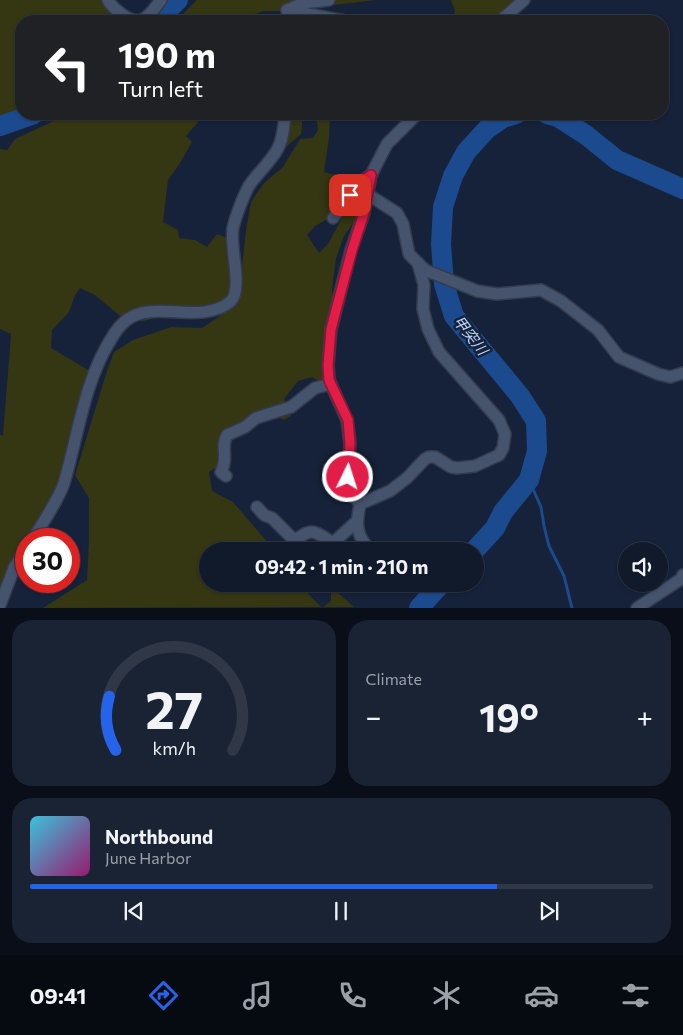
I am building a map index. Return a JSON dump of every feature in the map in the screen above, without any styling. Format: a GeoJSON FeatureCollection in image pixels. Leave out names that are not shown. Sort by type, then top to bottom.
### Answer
{"type":"FeatureCollection","features":[{"type":"Feature","properties":{"kind":"street"},"geometry":{"type":"LineString","coordinates":[[108,0],[111,6],[124,15]]}},
{"type":"Feature","properties":{"kind":"street"},"geometry":{"type":"LineString","coordinates":[[148,15],[161,0]]}},
{"type":"Feature","properties":{"kind":"street"},"geometry":{"type":"LineString","coordinates":[[289,15],[303,3],[329,0]]}},
{"type":"Feature","properties":{"kind":"street"},"geometry":{"type":"LineString","coordinates":[[507,15],[524,0]]}},
{"type":"Feature","properties":{"kind":"street"},"geometry":{"type":"LineString","coordinates":[[39,528],[63,485],[84,404],[99,362],[117,331],[129,318],[147,312],[216,311],[232,301],[236,286],[233,229],[249,184],[278,150],[284,120]]}},
{"type":"Feature","properties":{"kind":"street"},"geometry":{"type":"LineString","coordinates":[[364,542],[359,533],[357,521],[360,504],[353,494],[348,477],[350,443],[348,420],[331,384],[328,365],[331,329],[364,213],[371,175],[386,144],[411,120]]}},
{"type":"Feature","properties":{"kind":"street"},"geometry":{"type":"LineString","coordinates":[[333,218],[359,183],[371,175]]}},
{"type":"Feature","properties":{"kind":"street"},"geometry":{"type":"LineString","coordinates":[[367,194],[397,213],[403,224],[409,254],[421,267],[477,292],[497,294],[541,290],[561,301],[598,330],[619,357],[658,374],[670,376],[683,373]]}},
{"type":"Feature","properties":{"kind":"street"},"geometry":{"type":"LineString","coordinates":[[360,504],[390,491],[407,478],[424,459],[429,457],[436,457],[451,467],[475,466],[499,455],[503,448],[505,434],[499,420],[439,352],[428,329],[423,309],[424,284],[421,267]]}},
{"type":"Feature","properties":{"kind":"street"},"geometry":{"type":"LineString","coordinates":[[226,476],[221,472],[226,462],[224,440],[226,435],[245,427],[256,418],[290,407],[315,388],[331,384]]}},
{"type":"Feature","properties":{"kind":"street"},"geometry":{"type":"LineString","coordinates":[[257,507],[264,515],[272,518],[293,539],[299,539],[308,532],[313,532],[324,542]]}},
{"type":"Feature","properties":{"kind":"street"},"geometry":{"type":"LineString","coordinates":[[335,542],[357,521]]}},
{"type":"Feature","properties":{"kind":"street"},"geometry":{"type":"LineString","coordinates":[[0,605],[15,566]]}},
{"type":"Feature","properties":{"kind":"street"},"geometry":{"type":"LineString","coordinates":[[637,608],[681,579],[683,575]]}},
{"type":"Feature","properties":{"kind":"green space"},"geometry":{"type":"Polygon","coordinates":[[[0,0],[114,0],[128,15],[15,15],[15,120],[21,120],[8,130],[0,133],[0,0]]]}},
{"type":"Feature","properties":{"kind":"green space"},"geometry":{"type":"Polygon","coordinates":[[[197,0],[377,0],[280,11],[263,11],[253,15],[182,15],[197,0]]]}},
{"type":"Feature","properties":{"kind":"green space"},"geometry":{"type":"Polygon","coordinates":[[[451,0],[530,0],[518,5],[514,15],[454,15],[455,11],[451,0]]]}},
{"type":"Feature","properties":{"kind":"green space"},"geometry":{"type":"Polygon","coordinates":[[[56,120],[200,120],[186,136],[192,142],[168,180],[163,222],[178,230],[179,238],[195,240],[207,247],[217,234],[235,241],[231,289],[223,302],[143,321],[125,320],[95,295],[80,288],[75,295],[69,312],[52,330],[51,348],[95,374],[63,487],[42,528],[15,528],[15,574],[0,603],[0,435],[3,435],[11,334],[0,329],[0,149],[7,150],[15,139],[56,120]]]}},
{"type":"Feature","properties":{"kind":"green space"},"geometry":{"type":"Polygon","coordinates":[[[290,120],[302,120],[301,134],[285,148],[290,120]]]}},
{"type":"Feature","properties":{"kind":"green space"},"geometry":{"type":"Polygon","coordinates":[[[317,120],[330,120],[324,172],[358,180],[339,195],[326,220],[315,226],[307,235],[319,253],[328,244],[346,211],[359,201],[356,219],[344,236],[336,258],[332,290],[337,324],[327,386],[312,377],[298,381],[284,399],[291,416],[284,420],[275,416],[262,421],[244,434],[225,439],[221,464],[209,472],[212,491],[233,502],[267,542],[199,542],[199,592],[307,592],[321,607],[43,608],[67,593],[80,593],[80,584],[87,580],[89,498],[75,475],[114,352],[133,340],[171,327],[202,328],[223,314],[239,296],[251,202],[264,183],[283,167],[300,139],[313,138],[318,130],[317,120]]]}},
{"type":"Feature","properties":{"kind":"green space"},"geometry":{"type":"Polygon","coordinates":[[[331,592],[337,592],[354,607],[323,607],[331,601],[331,592]]]}},
{"type":"Feature","properties":{"kind":"waterway"},"geometry":{"type":"LineString","coordinates":[[163,15],[178,0]]}},
{"type":"Feature","properties":{"kind":"waterway"},"geometry":{"type":"LineString","coordinates":[[0,126],[17,120]]}},
{"type":"Feature","properties":{"kind":"waterway","name":"甲突川"},"geometry":{"type":"LineString","coordinates":[[482,542],[495,528],[503,512],[529,480],[537,451],[536,421],[520,396],[454,316],[444,284],[441,244],[443,207],[453,176],[466,152],[487,129],[500,120]]}},
{"type":"Feature","properties":{"kind":"waterway","name":"甲突川"},"geometry":{"type":"LineString","coordinates":[[563,120],[586,135],[617,160],[683,189]]}},
{"type":"Feature","properties":{"kind":"waterway"},"geometry":{"type":"LineString","coordinates":[[529,480],[541,507],[549,546],[564,576],[572,608]]}},
{"type":"Feature","properties":{"kind":"waterway","name":"甲突川"},"geometry":{"type":"LineString","coordinates":[[419,608],[434,592]]}},
{"type":"Feature","properties":{"kind":"route"},"geometry":{"type":"LineString","coordinates":[[348,477],[350,443],[348,420],[329,380],[328,365],[331,329],[364,213],[371,175],[359,183],[350,195]]}}]}
